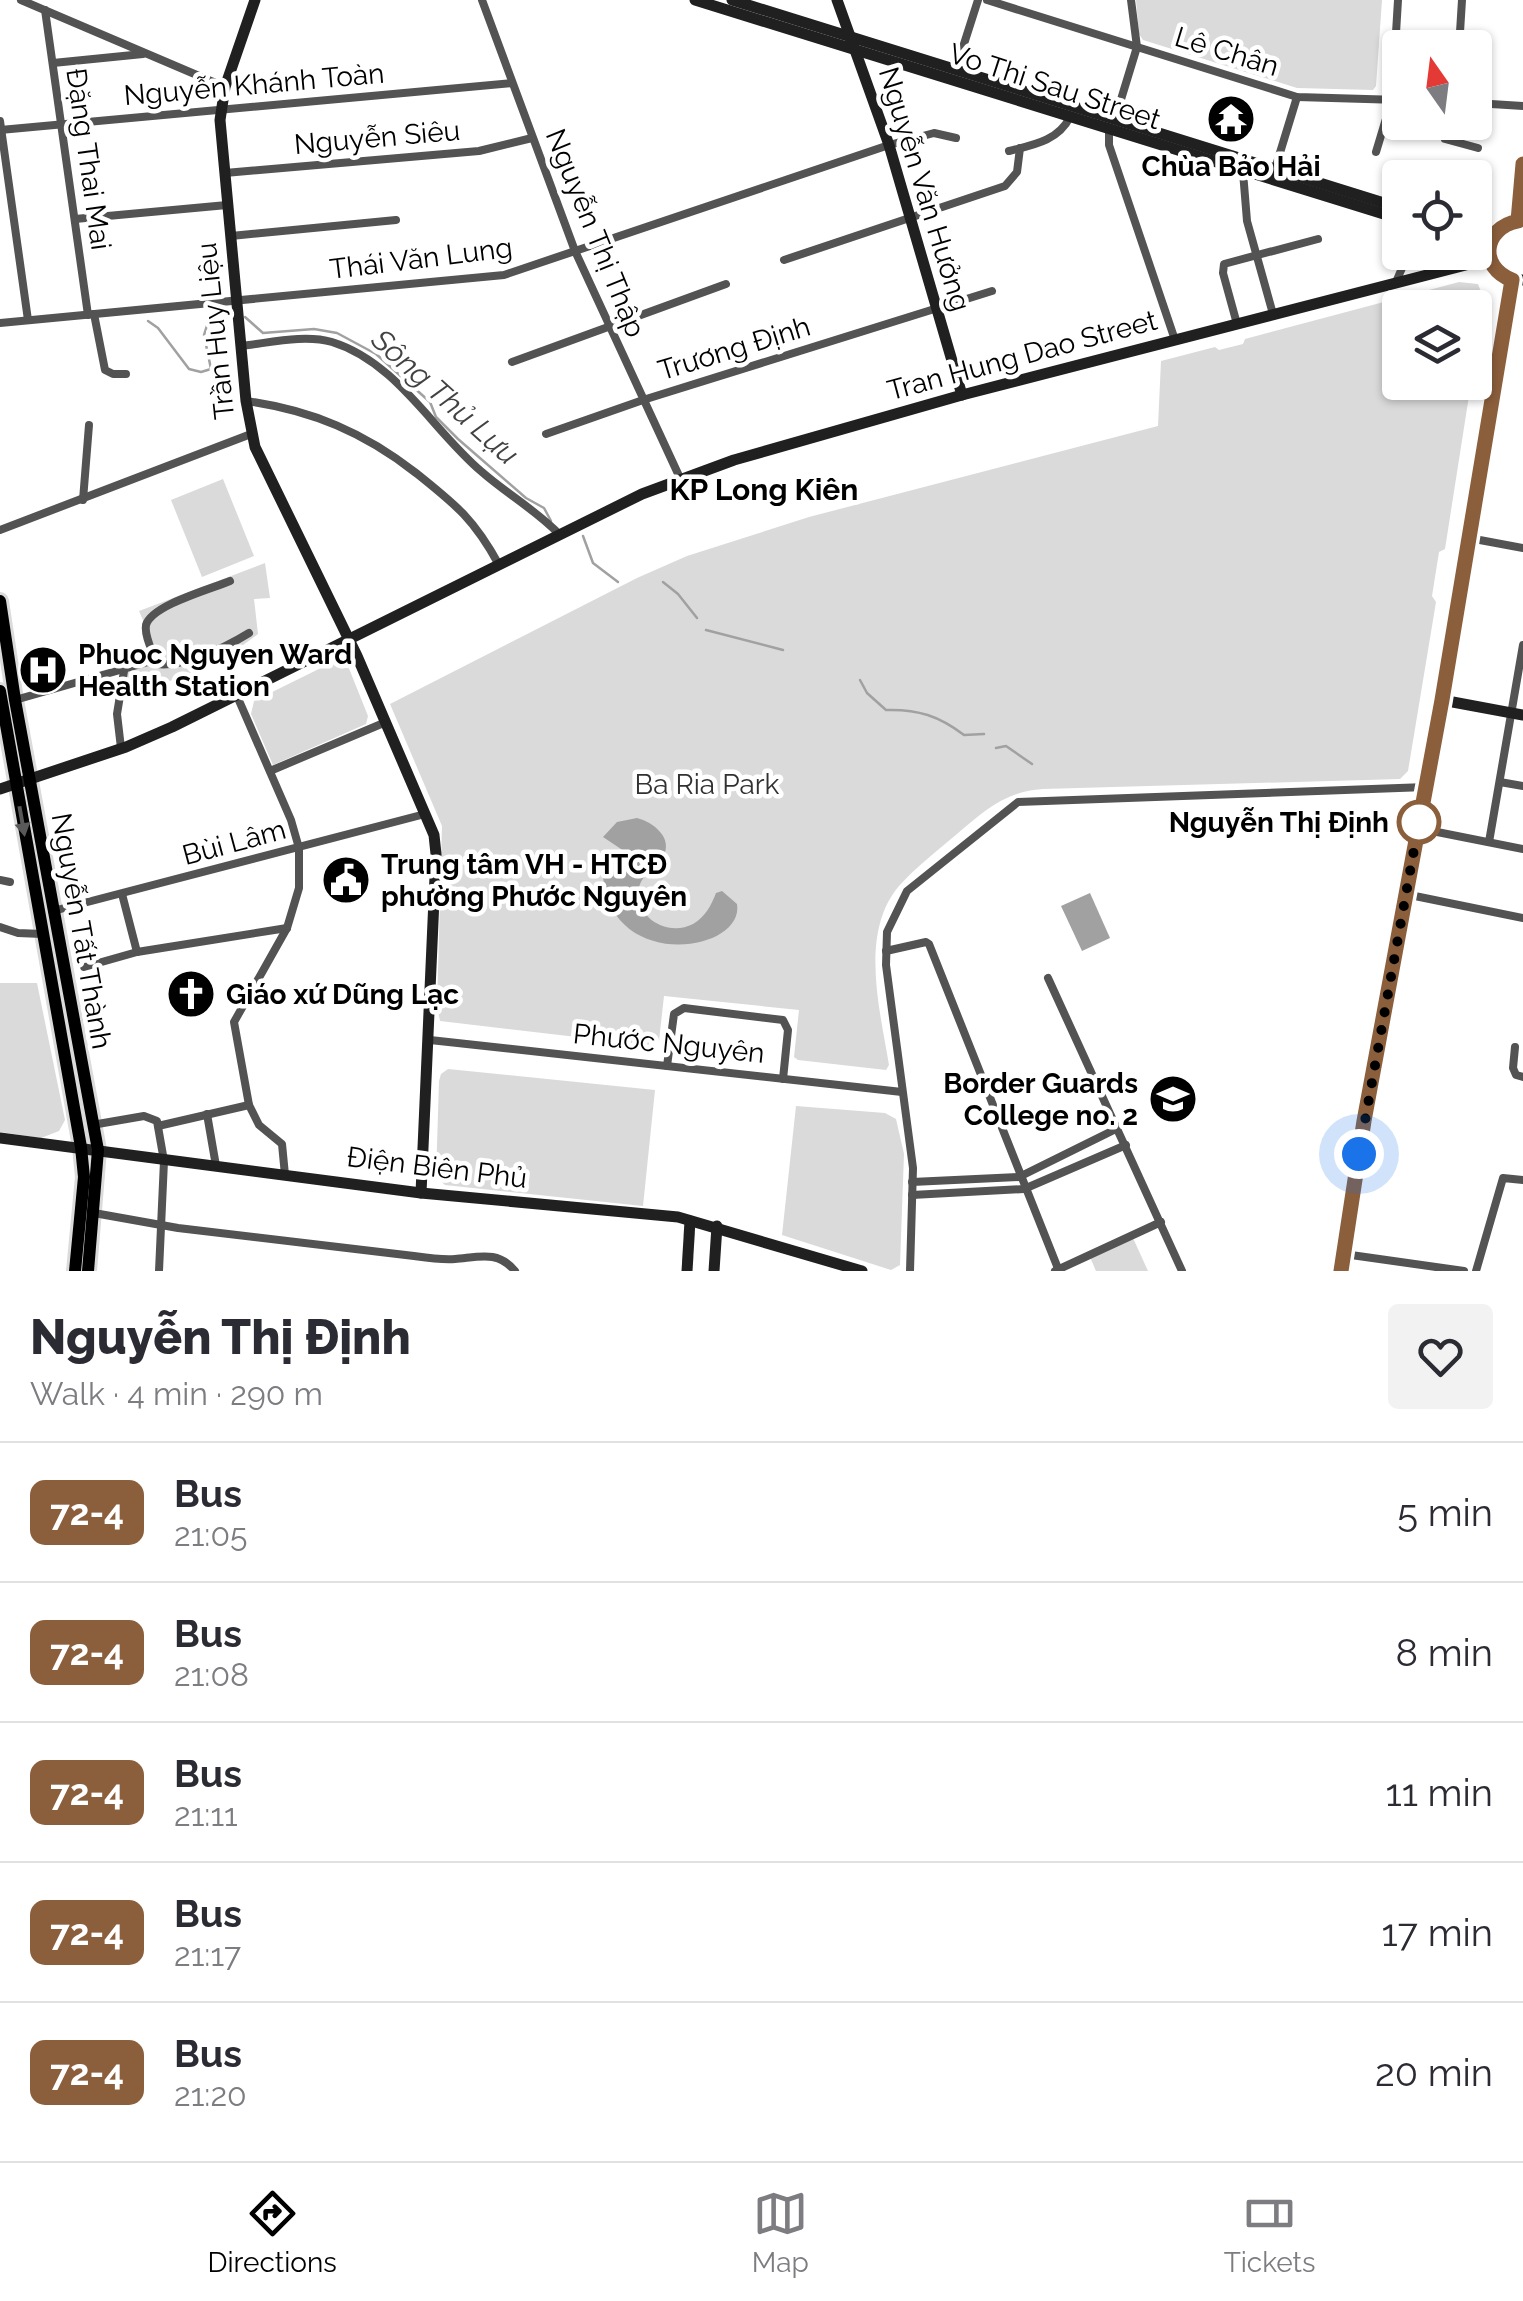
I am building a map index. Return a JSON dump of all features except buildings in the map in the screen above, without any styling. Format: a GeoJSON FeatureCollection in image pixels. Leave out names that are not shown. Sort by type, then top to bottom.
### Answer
{"type":"FeatureCollection","features":[{"type":"Feature","properties":{"kind":"main road","name":"Nguyễn Tất Thành"},"geometry":{"type":"LineString","coordinates":[[0,602],[52,911],[98,1150],[88,1271]]}},
{"type":"Feature","properties":{"kind":"main road","name":"Nguyễn Tất Thành"},"geometry":{"type":"LineString","coordinates":[[0,691],[84,1177],[75,1271]]}},
{"type":"Feature","properties":{"kind":"street"},"geometry":{"type":"LineString","coordinates":[[20,0],[225,88]]}},
{"type":"Feature","properties":{"kind":"street","name":"Trần Huy Liệu"},"geometry":{"type":"LineString","coordinates":[[255,0],[220,111],[246,402],[251,434],[386,722],[425,814],[436,854],[421,1193]]}},
{"type":"Feature","properties":{"kind":"street","name":"Nguyễn Thị Thập"},"geometry":{"type":"LineString","coordinates":[[482,0],[575,250],[680,478]]}},
{"type":"Feature","properties":{"kind":"street","name":"Vo Thi Sau Street"},"geometry":{"type":"LineString","coordinates":[[694,0],[956,69],[1243,172],[1382,214]]}},
{"type":"Feature","properties":{"kind":"street","name":"Vo Thi Sau Street"},"geometry":{"type":"LineString","coordinates":[[732,0],[1070,117],[1112,124],[1382,202]]}},
{"type":"Feature","properties":{"kind":"street","name":"Nguyễn Văn Hưởng"},"geometry":{"type":"LineString","coordinates":[[837,0],[889,146],[962,395]]}},
{"type":"Feature","properties":{"kind":"street"},"geometry":{"type":"LineString","coordinates":[[956,69],[978,0]]}},
{"type":"Feature","properties":{"kind":"street","name":"Lê Chân"},"geometry":{"type":"LineString","coordinates":[[987,0],[1298,96],[1382,99]]}},
{"type":"Feature","properties":{"kind":"street"},"geometry":{"type":"LineString","coordinates":[[1131,0],[1137,46],[1109,145],[1175,340]]}},
{"type":"Feature","properties":{"kind":"street"},"geometry":{"type":"LineString","coordinates":[[1397,30],[1398,0]]}},
{"type":"Feature","properties":{"kind":"street"},"geometry":{"type":"LineString","coordinates":[[1460,30],[1462,0]]}},
{"type":"Feature","properties":{"kind":"street","name":"Đặng Thai Mai"},"geometry":{"type":"LineString","coordinates":[[45,10],[91,315],[104,370],[126,374]]}},
{"type":"Feature","properties":{"kind":"street"},"geometry":{"type":"LineString","coordinates":[[53,64],[145,53]]}},
{"type":"Feature","properties":{"kind":"street","name":"Nguyễn Khánh Toàn"},"geometry":{"type":"LineString","coordinates":[[1,130],[512,83]]}},
{"type":"Feature","properties":{"kind":"street"},"geometry":{"type":"LineString","coordinates":[[1275,169],[1298,96]]}},
{"type":"Feature","properties":{"kind":"street"},"geometry":{"type":"LineString","coordinates":[[1492,104],[1523,106]]}},
{"type":"Feature","properties":{"kind":"street"},"geometry":{"type":"LineString","coordinates":[[1009,151],[1052,138],[1064,129],[1070,117]]}},
{"type":"Feature","properties":{"kind":"street"},"geometry":{"type":"LineString","coordinates":[[0,121],[28,320]]}},
{"type":"Feature","properties":{"kind":"street","name":"Thái Văn Lung"},"geometry":{"type":"LineString","coordinates":[[0,323],[489,277],[522,270],[889,146],[934,133],[956,138]]}},
{"type":"Feature","properties":{"kind":"street"},"geometry":{"type":"LineString","coordinates":[[1376,152],[1382,136]]}},
{"type":"Feature","properties":{"kind":"street","name":"Nguyễn Siêu"},"geometry":{"type":"LineString","coordinates":[[225,173],[479,151],[532,138]]}},
{"type":"Feature","properties":{"kind":"street"},"geometry":{"type":"LineString","coordinates":[[1448,140],[1478,148]]}},
{"type":"Feature","properties":{"kind":"street"},"geometry":{"type":"LineString","coordinates":[[784,260],[1006,186],[1016,172],[1020,148]]}},
{"type":"Feature","properties":{"kind":"street"},"geometry":{"type":"LineString","coordinates":[[1520,222],[1523,164]]}},
{"type":"Feature","properties":{"kind":"street"},"geometry":{"type":"LineString","coordinates":[[1243,172],[1246,221],[1272,314]]}},
{"type":"Feature","properties":{"kind":"street"},"geometry":{"type":"LineString","coordinates":[[75,219],[227,206]]}},
{"type":"Feature","properties":{"kind":"street"},"geometry":{"type":"LineString","coordinates":[[231,236],[396,220]]}},
{"type":"Feature","properties":{"kind":"street","name":"Tran Hung Dao Street"},"geometry":{"type":"LineString","coordinates":[[1492,240],[1506,224],[1520,222]]}},
{"type":"Feature","properties":{"kind":"street"},"geometry":{"type":"LineString","coordinates":[[1236,324],[1222,268],[1228,262],[1318,239]]}},
{"type":"Feature","properties":{"kind":"street"},"geometry":{"type":"LineString","coordinates":[[1342,1271],[1364,1121],[1518,280],[1492,264]]}},
{"type":"Feature","properties":{"kind":"street"},"geometry":{"type":"LineString","coordinates":[[1396,282],[1401,270]]}},
{"type":"Feature","properties":{"kind":"street","name":"Tran Hung Dao Street"},"geometry":{"type":"LineString","coordinates":[[560,534],[680,478],[962,395],[1396,282],[1427,270]]}},
{"type":"Feature","properties":{"kind":"street"},"geometry":{"type":"LineString","coordinates":[[512,362],[726,284]]}},
{"type":"Feature","properties":{"kind":"street","name":"Trương Định"},"geometry":{"type":"LineString","coordinates":[[546,434],[992,291]]}},
{"type":"Feature","properties":{"kind":"street"},"geometry":{"type":"LineString","coordinates":[[0,790],[122,748],[238,696],[560,534],[482,472],[413,400],[370,361],[348,348],[328,341],[306,340],[240,346]]}},
{"type":"Feature","properties":{"kind":"street"},"geometry":{"type":"LineString","coordinates":[[246,402],[324,419],[376,443],[455,502],[475,524],[499,565]]}},
{"type":"Feature","properties":{"kind":"street"},"geometry":{"type":"LineString","coordinates":[[83,500],[89,425]]}},
{"type":"Feature","properties":{"kind":"street"},"geometry":{"type":"LineString","coordinates":[[0,530],[251,434]]}},
{"type":"Feature","properties":{"kind":"street"},"geometry":{"type":"LineString","coordinates":[[1469,538],[1523,548]]}},
{"type":"Feature","properties":{"kind":"street"},"geometry":{"type":"LineString","coordinates":[[15,700],[148,662],[153,656],[146,633],[151,616],[230,581]]}},
{"type":"Feature","properties":{"kind":"street"},"geometry":{"type":"LineString","coordinates":[[148,662],[162,665],[204,655],[249,633]]}},
{"type":"Feature","properties":{"kind":"street"},"geometry":{"type":"LineString","coordinates":[[1489,842],[1518,714],[1523,644]]}},
{"type":"Feature","properties":{"kind":"street"},"geometry":{"type":"LineString","coordinates":[[122,748],[117,714],[124,671]]}},
{"type":"Feature","properties":{"kind":"street"},"geometry":{"type":"LineString","coordinates":[[238,696],[292,820],[300,848],[299,888],[287,928],[234,1022],[249,1105],[260,1126],[282,1144],[285,1174]]}},
{"type":"Feature","properties":{"kind":"street"},"geometry":{"type":"LineString","coordinates":[[1442,700],[1518,714]]}},
{"type":"Feature","properties":{"kind":"street"},"geometry":{"type":"LineString","coordinates":[[270,771],[386,722]]}},
{"type":"Feature","properties":{"kind":"street"},"geometry":{"type":"LineString","coordinates":[[1500,782],[1523,786]]}},
{"type":"Feature","properties":{"kind":"street"},"geometry":{"type":"LineString","coordinates":[[910,1271],[912,1182],[886,951],[887,932],[906,891],[1018,802],[1426,787]]}},
{"type":"Feature","properties":{"kind":"street","name":"Bùi Lâm"},"geometry":{"type":"LineString","coordinates":[[52,911],[425,814]]}},
{"type":"Feature","properties":{"kind":"street"},"geometry":{"type":"LineString","coordinates":[[1418,828],[1523,849]]}},
{"type":"Feature","properties":{"kind":"street"},"geometry":{"type":"LineString","coordinates":[[122,894],[137,952]]}},
{"type":"Feature","properties":{"kind":"street"},"geometry":{"type":"LineString","coordinates":[[1405,894],[1523,918]]}},
{"type":"Feature","properties":{"kind":"street"},"geometry":{"type":"LineString","coordinates":[[0,926],[18,933],[42,934]]}},
{"type":"Feature","properties":{"kind":"street"},"geometry":{"type":"LineString","coordinates":[[84,967],[137,952],[287,928]]}},
{"type":"Feature","properties":{"kind":"street"},"geometry":{"type":"LineString","coordinates":[[886,951],[930,944],[1058,1271],[1161,1222]]}},
{"type":"Feature","properties":{"kind":"street"},"geometry":{"type":"LineString","coordinates":[[1048,978],[1182,1271]]}},
{"type":"Feature","properties":{"kind":"street"},"geometry":{"type":"LineString","coordinates":[[667,1066],[677,1010],[717,1012],[783,1020],[788,1030],[783,1079]]}},
{"type":"Feature","properties":{"kind":"street","name":"Phước Nguyên"},"geometry":{"type":"LineString","coordinates":[[430,1040],[902,1092]]}},
{"type":"Feature","properties":{"kind":"street"},"geometry":{"type":"LineString","coordinates":[[1515,1047],[1513,1068],[1516,1075],[1523,1077]]}},
{"type":"Feature","properties":{"kind":"street"},"geometry":{"type":"LineString","coordinates":[[158,1126],[249,1105]]}},
{"type":"Feature","properties":{"kind":"street"},"geometry":{"type":"LineString","coordinates":[[208,1114],[216,1166]]}},
{"type":"Feature","properties":{"kind":"street"},"geometry":{"type":"LineString","coordinates":[[92,1125],[148,1116],[158,1126],[164,1161],[159,1271]]}},
{"type":"Feature","properties":{"kind":"street"},"geometry":{"type":"LineString","coordinates":[[912,1182],[1019,1177],[1118,1128]]}},
{"type":"Feature","properties":{"kind":"street","name":"Điện Biên Phủ"},"geometry":{"type":"LineString","coordinates":[[0,1138],[421,1193],[678,1217],[862,1271]]}},
{"type":"Feature","properties":{"kind":"street"},"geometry":{"type":"LineString","coordinates":[[912,1195],[1024,1190],[1126,1146]]}},
{"type":"Feature","properties":{"kind":"street"},"geometry":{"type":"LineString","coordinates":[[1476,1271],[1503,1178],[1523,1180]]}},
{"type":"Feature","properties":{"kind":"street"},"geometry":{"type":"LineString","coordinates":[[94,1213],[428,1258],[494,1256],[508,1262],[515,1271]]}},
{"type":"Feature","properties":{"kind":"street"},"geometry":{"type":"LineString","coordinates":[[687,1271],[690,1221]]}},
{"type":"Feature","properties":{"kind":"street"},"geometry":{"type":"LineString","coordinates":[[714,1271],[717,1226]]}},
{"type":"Feature","properties":{"kind":"street"},"geometry":{"type":"LineString","coordinates":[[1344,1254],[1396,1266],[1464,1271]]}},
{"type":"Feature","properties":{"kind":"green space"},"geometry":{"type":"Polygon","coordinates":[[[1136,0],[1382,0],[1376,86],[1373,90],[1297,88],[1143,40],[1136,0]]]}},
{"type":"Feature","properties":{"kind":"green space","name":"Ba Ria Park"},"geometry":{"type":"Polygon","coordinates":[[[1459,282],[1478,284],[1480,290],[1429,290],[1459,282]]]}},
{"type":"Feature","properties":{"kind":"green space","name":"Ba Ria Park"},"geometry":{"type":"Polygon","coordinates":[[[1382,303],[1382,400],[1468,400],[1445,549],[1439,552],[1432,596],[1436,602],[1408,771],[1400,779],[1043,789],[996,804],[913,872],[887,905],[876,949],[878,997],[889,1065],[886,1070],[798,1060],[794,1057],[799,1010],[664,996],[659,1041],[654,1046],[440,1021],[437,1006],[442,826],[390,704],[687,556],[809,517],[1158,426],[1161,361],[1243,344],[1245,339],[1382,303]]]}},
{"type":"Feature","properties":{"kind":"green space"},"geometry":{"type":"Polygon","coordinates":[[[223,479],[254,556],[202,577],[171,500],[223,479]]]}},
{"type":"Feature","properties":{"kind":"green space"},"geometry":{"type":"Polygon","coordinates":[[[265,563],[270,598],[254,599],[258,634],[195,672],[124,694],[127,672],[161,662],[139,611],[265,563]]]}},
{"type":"Feature","properties":{"kind":"green space"},"geometry":{"type":"Polygon","coordinates":[[[337,660],[348,666],[368,716],[366,724],[273,765],[251,714],[254,701],[337,660]]]}},
{"type":"Feature","properties":{"kind":"green space"},"geometry":{"type":"Polygon","coordinates":[[[0,983],[37,983],[65,1120],[59,1131],[41,1138],[0,1132],[0,983]]]}},
{"type":"Feature","properties":{"kind":"green space"},"geometry":{"type":"Polygon","coordinates":[[[448,1069],[655,1090],[643,1206],[445,1185],[436,1177],[439,1081],[448,1069]]]}},
{"type":"Feature","properties":{"kind":"green space"},"geometry":{"type":"Polygon","coordinates":[[[796,1106],[885,1113],[896,1119],[904,1154],[900,1265],[891,1270],[782,1235],[796,1106]]]}},
{"type":"Feature","properties":{"kind":"green space"},"geometry":{"type":"Polygon","coordinates":[[[1133,1238],[1148,1271],[1096,1271],[1090,1257],[1133,1238]]]}},
{"type":"Feature","properties":{"kind":"shaded area"},"geometry":{"type":"Polygon","coordinates":[[[637,818],[655,827],[666,843],[663,857],[639,888],[639,899],[647,916],[673,928],[693,924],[710,907],[716,893],[722,891],[737,904],[734,921],[721,934],[700,942],[651,940],[629,928],[612,908],[603,877],[620,869],[627,858],[624,851],[603,837],[617,822],[637,818]]]}},
{"type":"Feature","properties":{"kind":"shaded area"},"geometry":{"type":"Polygon","coordinates":[[[1090,893],[1110,938],[1082,951],[1061,906],[1090,893]]]}},
{"type":"Feature","properties":{"kind":"waterway","name":"Sông Thủ Lựu"},"geometry":{"type":"LineString","coordinates":[[148,321],[158,328],[189,369],[201,372],[211,369],[204,335],[209,319],[215,317],[221,323]]}},
{"type":"Feature","properties":{"kind":"waterway","name":"Sông Thủ Lựu"},"geometry":{"type":"LineString","coordinates":[[245,317],[263,333],[314,329],[337,333],[376,354],[430,402],[436,417],[458,439],[526,498],[544,508],[551,521]]}},
{"type":"Feature","properties":{"kind":"waterway","name":"Sông Thủ Lựu"},"geometry":{"type":"LineString","coordinates":[[583,536],[593,563],[618,582]]}},
{"type":"Feature","properties":{"kind":"waterway","name":"Sông Thủ Lựu"},"geometry":{"type":"LineString","coordinates":[[663,582],[697,618]]}},
{"type":"Feature","properties":{"kind":"waterway","name":"Sông Thủ Lựu"},"geometry":{"type":"LineString","coordinates":[[706,630],[783,650]]}},
{"type":"Feature","properties":{"kind":"waterway","name":"Sông Thủ Lựu"},"geometry":{"type":"LineString","coordinates":[[860,680],[867,693],[886,710],[928,715],[964,735],[984,734]]}},
{"type":"Feature","properties":{"kind":"waterway","name":"Sông Thủ Lựu"},"geometry":{"type":"LineString","coordinates":[[996,748],[1006,746],[1032,764]]}},
{"type":"Feature","properties":{"kind":"bus line","name":"72-4"},"geometry":{"type":"LineString","coordinates":[[1341,1271],[1512,280],[1494,269],[1488,244],[1497,230],[1518,221],[1523,164]]}},
{"type":"Feature","properties":{"kind":"place","name":"Chùa Bảo Hải"},"geometry":{"type":"Point","coordinates":[1231,119]}},
{"type":"Feature","properties":{"kind":"place","name":"Phuoc Nguyen Ward Health Station"},"geometry":{"type":"Point","coordinates":[43,670]}},
{"type":"Feature","properties":{"kind":"place","name":"Nguyễn Thị Định"},"geometry":{"type":"Point","coordinates":[1419,822]}},
{"type":"Feature","properties":{"kind":"place","name":"Trung tâm VH - HTCĐ phường Phước Nguyên"},"geometry":{"type":"Point","coordinates":[346,880]}},
{"type":"Feature","properties":{"kind":"place","name":"Giáo xứ Dũng Lạc"},"geometry":{"type":"Point","coordinates":[191,994]}},
{"type":"Feature","properties":{"kind":"place","name":"Border Guards College no. 2"},"geometry":{"type":"Point","coordinates":[1173,1099]}},
{"type":"Feature","properties":{"kind":"district","name":"KP Long Kiên"},"geometry":{"type":"Point","coordinates":[764,490]}},
{"type":"Feature","properties":{"kind":"route"},"geometry":{"type":"LineString","coordinates":[[1359,1154],[1419,822]]}}]}
